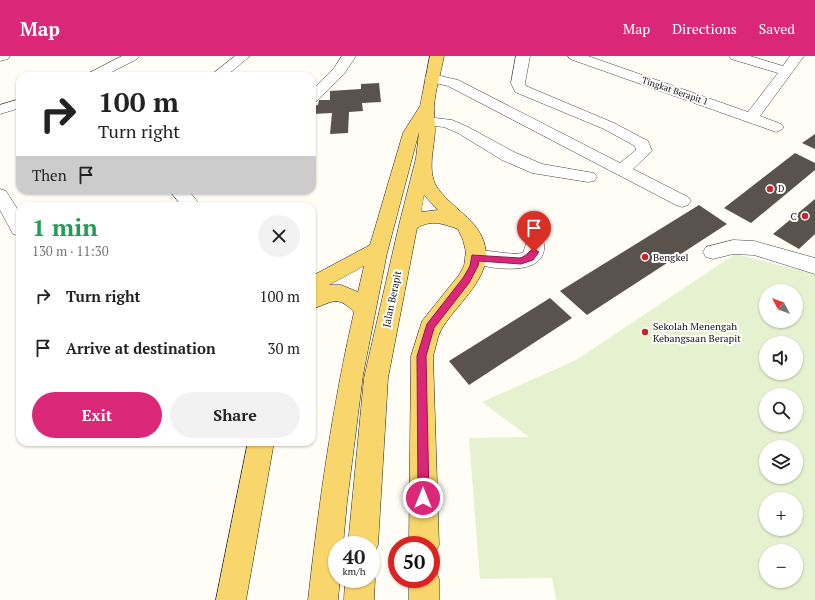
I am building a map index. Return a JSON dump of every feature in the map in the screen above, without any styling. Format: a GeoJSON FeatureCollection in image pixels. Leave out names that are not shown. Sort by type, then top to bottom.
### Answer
{"type":"FeatureCollection","features":[{"type":"Feature","properties":{"kind":"main road","name":"Jalan Berapit"},"geometry":{"type":"LineString","coordinates":[[363,536],[364,376],[408,225],[424,158],[427,114],[437,56]]}},
{"type":"Feature","properties":{"kind":"main road"},"geometry":{"type":"LineString","coordinates":[[323,600],[333,502],[364,376],[365,310],[378,248],[411,133],[427,114]]}},
{"type":"Feature","properties":{"kind":"main road"},"geometry":{"type":"LineString","coordinates":[[424,158],[425,181],[432,194],[465,225],[473,240],[475,257],[474,266],[466,280],[430,327],[422,356],[424,536]]}},
{"type":"Feature","properties":{"kind":"main road"},"geometry":{"type":"LineString","coordinates":[[408,225],[425,216],[439,215],[465,225]]}},
{"type":"Feature","properties":{"kind":"main road"},"geometry":{"type":"LineString","coordinates":[[316,280],[349,266],[378,248]]}},
{"type":"Feature","properties":{"kind":"main road"},"geometry":{"type":"LineString","coordinates":[[316,298],[319,296],[338,292],[354,298],[365,310]]}},
{"type":"Feature","properties":{"kind":"main road"},"geometry":{"type":"LineString","coordinates":[[231,600],[260,446]]}},
{"type":"Feature","properties":{"kind":"main road"},"geometry":{"type":"LineString","coordinates":[[359,600],[360,588]]}},
{"type":"Feature","properties":{"kind":"main road"},"geometry":{"type":"LineString","coordinates":[[424,588],[424,600]]}},
{"type":"Feature","properties":{"kind":"street"},"geometry":{"type":"LineString","coordinates":[[102,72],[132,56]]}},
{"type":"Feature","properties":{"kind":"street"},"geometry":{"type":"LineString","coordinates":[[222,72],[243,56]]}},
{"type":"Feature","properties":{"kind":"street"},"geometry":{"type":"LineString","coordinates":[[316,94],[339,71],[349,56]]}},
{"type":"Feature","properties":{"kind":"street"},"geometry":{"type":"LineString","coordinates":[[523,56],[518,83],[520,89],[609,126],[642,144],[644,151],[622,170]]}},
{"type":"Feature","properties":{"kind":"street","name":"Tingkat Berapit 1"},"geometry":{"type":"LineString","coordinates":[[575,56],[776,127]]}},
{"type":"Feature","properties":{"kind":"street"},"geometry":{"type":"LineString","coordinates":[[736,56],[786,71]]}},
{"type":"Feature","properties":{"kind":"street"},"geometry":{"type":"LineString","coordinates":[[751,118],[797,56]]}},
{"type":"Feature","properties":{"kind":"street"},"geometry":{"type":"LineString","coordinates":[[432,78],[453,83],[568,144],[682,201]]}},
{"type":"Feature","properties":{"kind":"street"},"geometry":{"type":"LineString","coordinates":[[0,110],[16,104]]}},
{"type":"Feature","properties":{"kind":"street"},"geometry":{"type":"LineString","coordinates":[[427,114],[463,130],[508,156],[538,169],[588,177]]}},
{"type":"Feature","properties":{"kind":"street"},"geometry":{"type":"LineString","coordinates":[[182,194],[188,202]]}},
{"type":"Feature","properties":{"kind":"street"},"geometry":{"type":"LineString","coordinates":[[0,195],[16,221]]}},
{"type":"Feature","properties":{"kind":"street"},"geometry":{"type":"LineString","coordinates":[[475,257],[521,261],[530,258],[534,252],[535,243]]}},
{"type":"Feature","properties":{"kind":"street"},"geometry":{"type":"LineString","coordinates":[[713,252],[733,247],[754,248],[815,266]]}},
{"type":"Feature","properties":{"kind":"green space","name":"Sekolah Menengah Kebangsaan Berapit"},"geometry":{"type":"Polygon","coordinates":[[[735,254],[815,274],[815,600],[556,600],[552,578],[480,579],[469,438],[529,437],[482,402],[576,360],[735,254]]]}},
{"type":"Feature","properties":{"kind":"building"},"geometry":{"type":"Polygon","coordinates":[[[379,83],[381,102],[362,103],[363,111],[349,112],[348,133],[330,134],[332,113],[316,114],[316,105],[318,105],[319,100],[330,100],[330,91],[361,89],[361,84],[379,83]]]}},
{"type":"Feature","properties":{"kind":"building"},"geometry":{"type":"Polygon","coordinates":[[[815,134],[815,149],[802,143],[815,134]]]}},
{"type":"Feature","properties":{"kind":"building","name":"D"},"geometry":{"type":"Polygon","coordinates":[[[795,153],[815,163],[815,170],[751,223],[724,208],[795,153]]]}},
{"type":"Feature","properties":{"kind":"building","name":"C"},"geometry":{"type":"Polygon","coordinates":[[[815,199],[815,234],[799,249],[773,234],[815,199]]]}},
{"type":"Feature","properties":{"kind":"building","name":"Bengkel"},"geometry":{"type":"Polygon","coordinates":[[[699,205],[727,224],[587,315],[560,291],[699,205]]]}},
{"type":"Feature","properties":{"kind":"building"},"geometry":{"type":"Polygon","coordinates":[[[550,298],[572,318],[469,385],[449,361],[550,298]]]}},
{"type":"Feature","properties":{"kind":"place","name":"D"},"geometry":{"type":"Point","coordinates":[770,189]}},
{"type":"Feature","properties":{"kind":"place","name":"C"},"geometry":{"type":"Point","coordinates":[805,216]}},
{"type":"Feature","properties":{"kind":"place","name":"Bengkel"},"geometry":{"type":"Point","coordinates":[645,257]}},
{"type":"Feature","properties":{"kind":"place","name":"Sekolah Menengah Kebangsaan Berapit"},"geometry":{"type":"Point","coordinates":[645,332]}},
{"type":"Feature","properties":{"kind":"route"},"geometry":{"type":"LineString","coordinates":[[423,498],[422,356],[430,327],[466,280],[474,266],[475,257],[521,261],[530,258],[534,252]]}}]}
